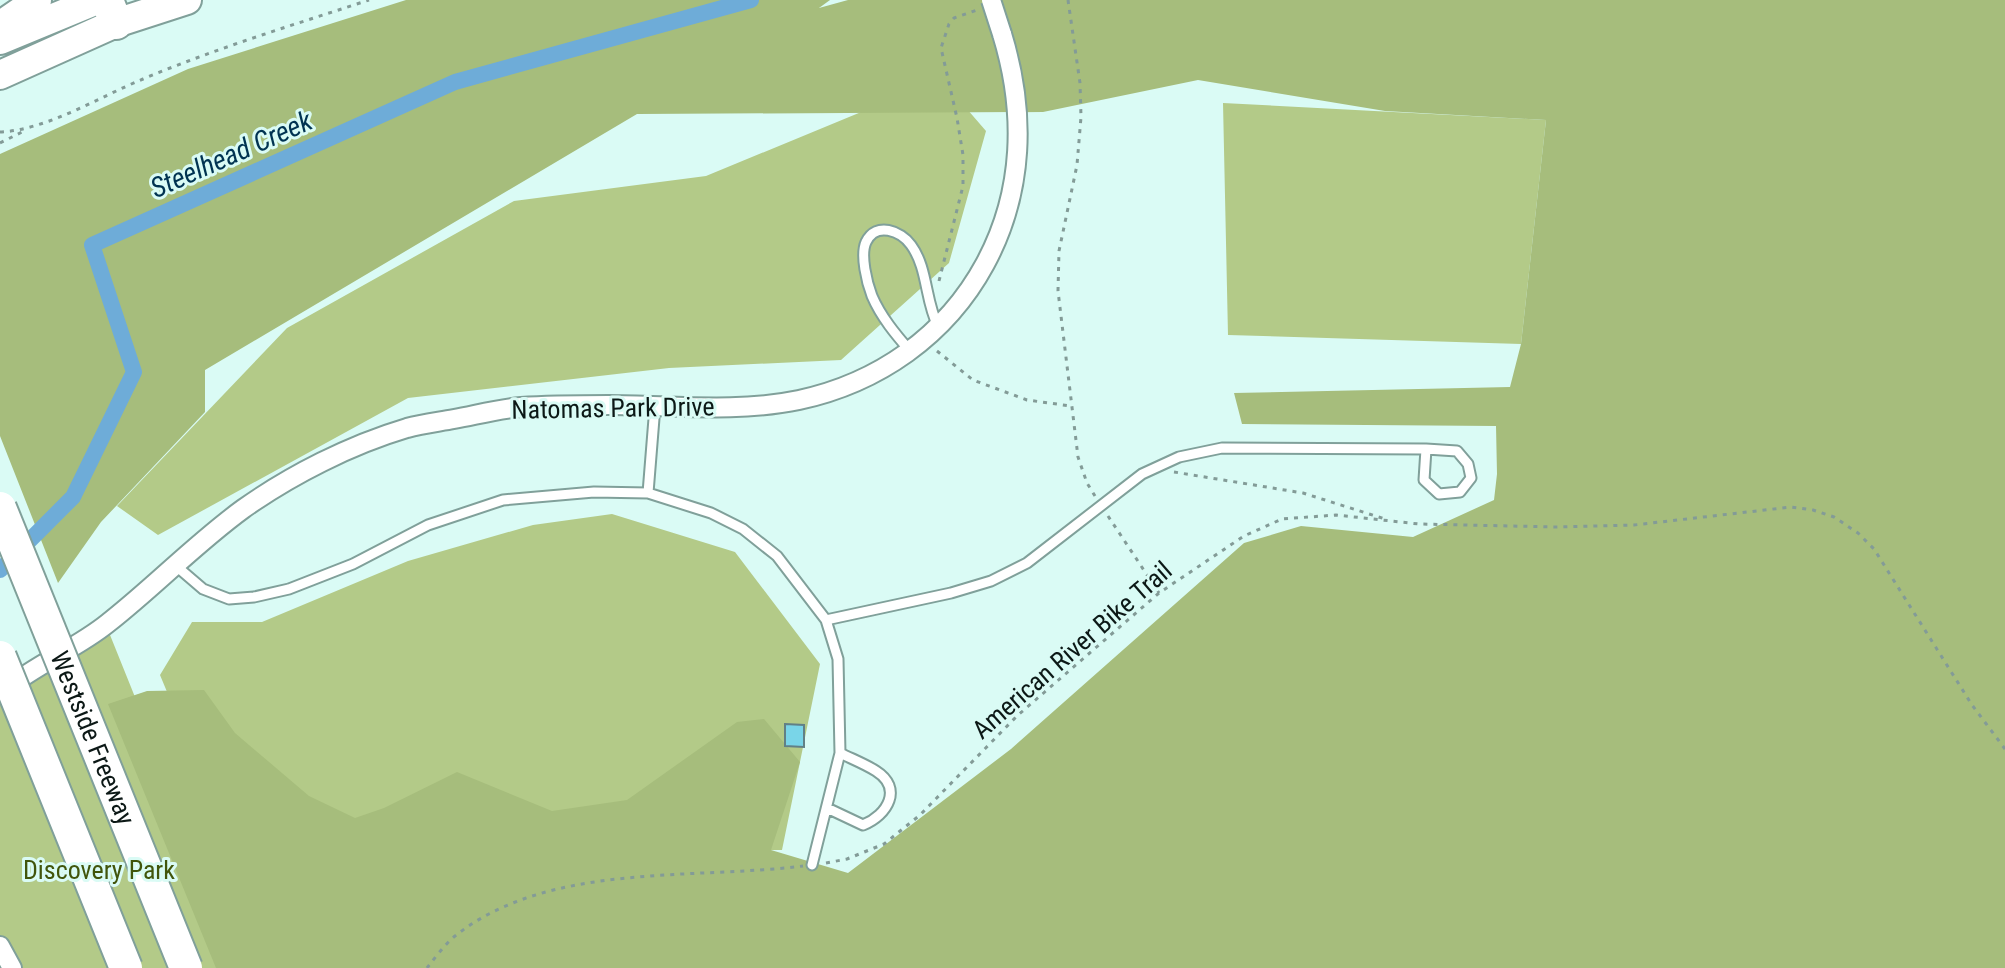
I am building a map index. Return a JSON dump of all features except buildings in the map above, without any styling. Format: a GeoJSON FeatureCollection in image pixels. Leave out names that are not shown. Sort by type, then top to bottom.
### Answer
{"type":"FeatureCollection","features":[{"type":"Feature","properties":{"kind":"highway"},"geometry":{"type":"LineString","coordinates":[[0,28],[35,0]]}},
{"type":"Feature","properties":{"kind":"highway","name":"Westside Freeway"},"geometry":{"type":"LineString","coordinates":[[0,508],[186,968]]}},
{"type":"Feature","properties":{"kind":"highway"},"geometry":{"type":"LineString","coordinates":[[0,657],[126,968]]}},
{"type":"Feature","properties":{"kind":"main road"},"geometry":{"type":"LineString","coordinates":[[0,40],[117,8],[187,0]]}},
{"type":"Feature","properties":{"kind":"main road"},"geometry":{"type":"LineString","coordinates":[[0,75],[117,8]]}},
{"type":"Feature","properties":{"kind":"street","name":"Natomas Park Drive"},"geometry":{"type":"LineString","coordinates":[[0,694],[106,625],[244,509],[323,462],[407,428],[518,407],[709,407],[797,401],[834,391],[875,374],[917,346],[973,285],[995,245],[1010,207],[1017,171],[1019,136],[1010,63],[1002,34],[985,5]]}},
{"type":"Feature","properties":{"kind":"street"},"geometry":{"type":"LineString","coordinates":[[0,946],[12,968]]}},
{"type":"Feature","properties":{"kind":"lane"},"geometry":{"type":"LineString","coordinates":[[917,346],[891,329],[872,296],[865,267],[865,243],[873,233],[885,229],[902,234],[914,248],[938,326]]}},
{"type":"Feature","properties":{"kind":"lane"},"geometry":{"type":"LineString","coordinates":[[648,493],[655,406]]}},
{"type":"Feature","properties":{"kind":"lane"},"geometry":{"type":"LineString","coordinates":[[826,620],[951,593],[991,581],[1027,563],[1142,474],[1179,457],[1222,448],[1426,449],[1457,451],[1468,464],[1471,478],[1460,492],[1439,494],[1424,480],[1426,449]]}},
{"type":"Feature","properties":{"kind":"lane"},"geometry":{"type":"LineString","coordinates":[[175,564],[203,589],[229,599],[254,597],[289,589],[353,564],[428,525],[503,500],[594,492],[648,493],[711,513],[743,529],[777,556],[826,620],[838,659],[840,753],[812,865]]}},
{"type":"Feature","properties":{"kind":"lane"},"geometry":{"type":"LineString","coordinates":[[827,808],[863,825],[877,819],[887,809],[890,793],[885,779],[876,771],[840,753]]}},
{"type":"Feature","properties":{"kind":"path"},"geometry":{"type":"LineString","coordinates":[[0,143],[143,78],[219,49],[369,0]]}},
{"type":"Feature","properties":{"kind":"path"},"geometry":{"type":"LineString","coordinates":[[1068,0],[1080,83],[1081,117],[1077,165],[1059,251],[1058,291],[1078,457],[1087,483],[1159,593]]}},
{"type":"Feature","properties":{"kind":"path"},"geometry":{"type":"LineString","coordinates":[[928,298],[942,276],[963,186],[963,155],[941,48],[954,18],[985,5]]}},
{"type":"Feature","properties":{"kind":"path"},"geometry":{"type":"LineString","coordinates":[[0,132],[28,129]]}},
{"type":"Feature","properties":{"kind":"path"},"geometry":{"type":"LineString","coordinates":[[917,346],[973,380],[1027,400],[1071,406]]}},
{"type":"Feature","properties":{"kind":"path"},"geometry":{"type":"LineString","coordinates":[[1142,474],[1173,472],[1303,493],[1392,521]]}},
{"type":"Feature","properties":{"kind":"path","name":"American River Bike Trail"},"geometry":{"type":"LineString","coordinates":[[427,968],[454,937],[499,910],[553,891],[619,879],[769,871],[812,865],[847,859],[884,844],[920,815],[1018,715],[1159,593],[1244,536],[1282,519],[1336,515],[1392,521],[1541,527],[1634,525],[1791,507],[1813,510],[1834,517],[1858,533],[1874,549],[1972,705],[2005,749]]}},
{"type":"Feature","properties":{"kind":"green space"},"geometry":{"type":"Polygon","coordinates":[[[406,0],[830,0],[819,8],[848,0],[2005,0],[2005,968],[216,968],[108,704],[147,691],[204,690],[235,733],[309,796],[355,818],[384,808],[457,772],[552,811],[627,800],[737,722],[764,719],[800,762],[771,850],[848,873],[1011,749],[1244,543],[1301,526],[1413,537],[1494,500],[1496,426],[1242,424],[1234,393],[1510,387],[1521,344],[1546,120],[1385,111],[1198,80],[1043,112],[637,114],[205,370],[205,412],[101,522],[58,583],[0,436],[0,154],[188,69],[406,0]]]}},
{"type":"Feature","properties":{"kind":"green space"},"geometry":{"type":"Polygon","coordinates":[[[941,79],[986,131],[949,263],[841,360],[669,368],[408,398],[158,535],[117,506],[287,328],[514,201],[706,176],[941,79]]]}},
{"type":"Feature","properties":{"kind":"green space"},"geometry":{"type":"Polygon","coordinates":[[[1223,103],[1546,120],[1521,344],[1228,335],[1223,103]]]}},
{"type":"Feature","properties":{"kind":"green space"},"geometry":{"type":"Polygon","coordinates":[[[612,514],[735,552],[820,664],[782,850],[625,850],[364,968],[282,968],[160,675],[192,622],[262,622],[408,561],[533,525],[612,514]]]}},
{"type":"Feature","properties":{"kind":"green space","name":"Discovery Park"},"geometry":{"type":"Polygon","coordinates":[[[106,625],[244,968],[0,968],[0,705],[106,625]]]}},
{"type":"Feature","properties":{"kind":"waterway","name":"Steelhead Creek"},"geometry":{"type":"LineString","coordinates":[[0,570],[73,497],[134,372],[92,245],[455,82],[751,0]]}}]}
